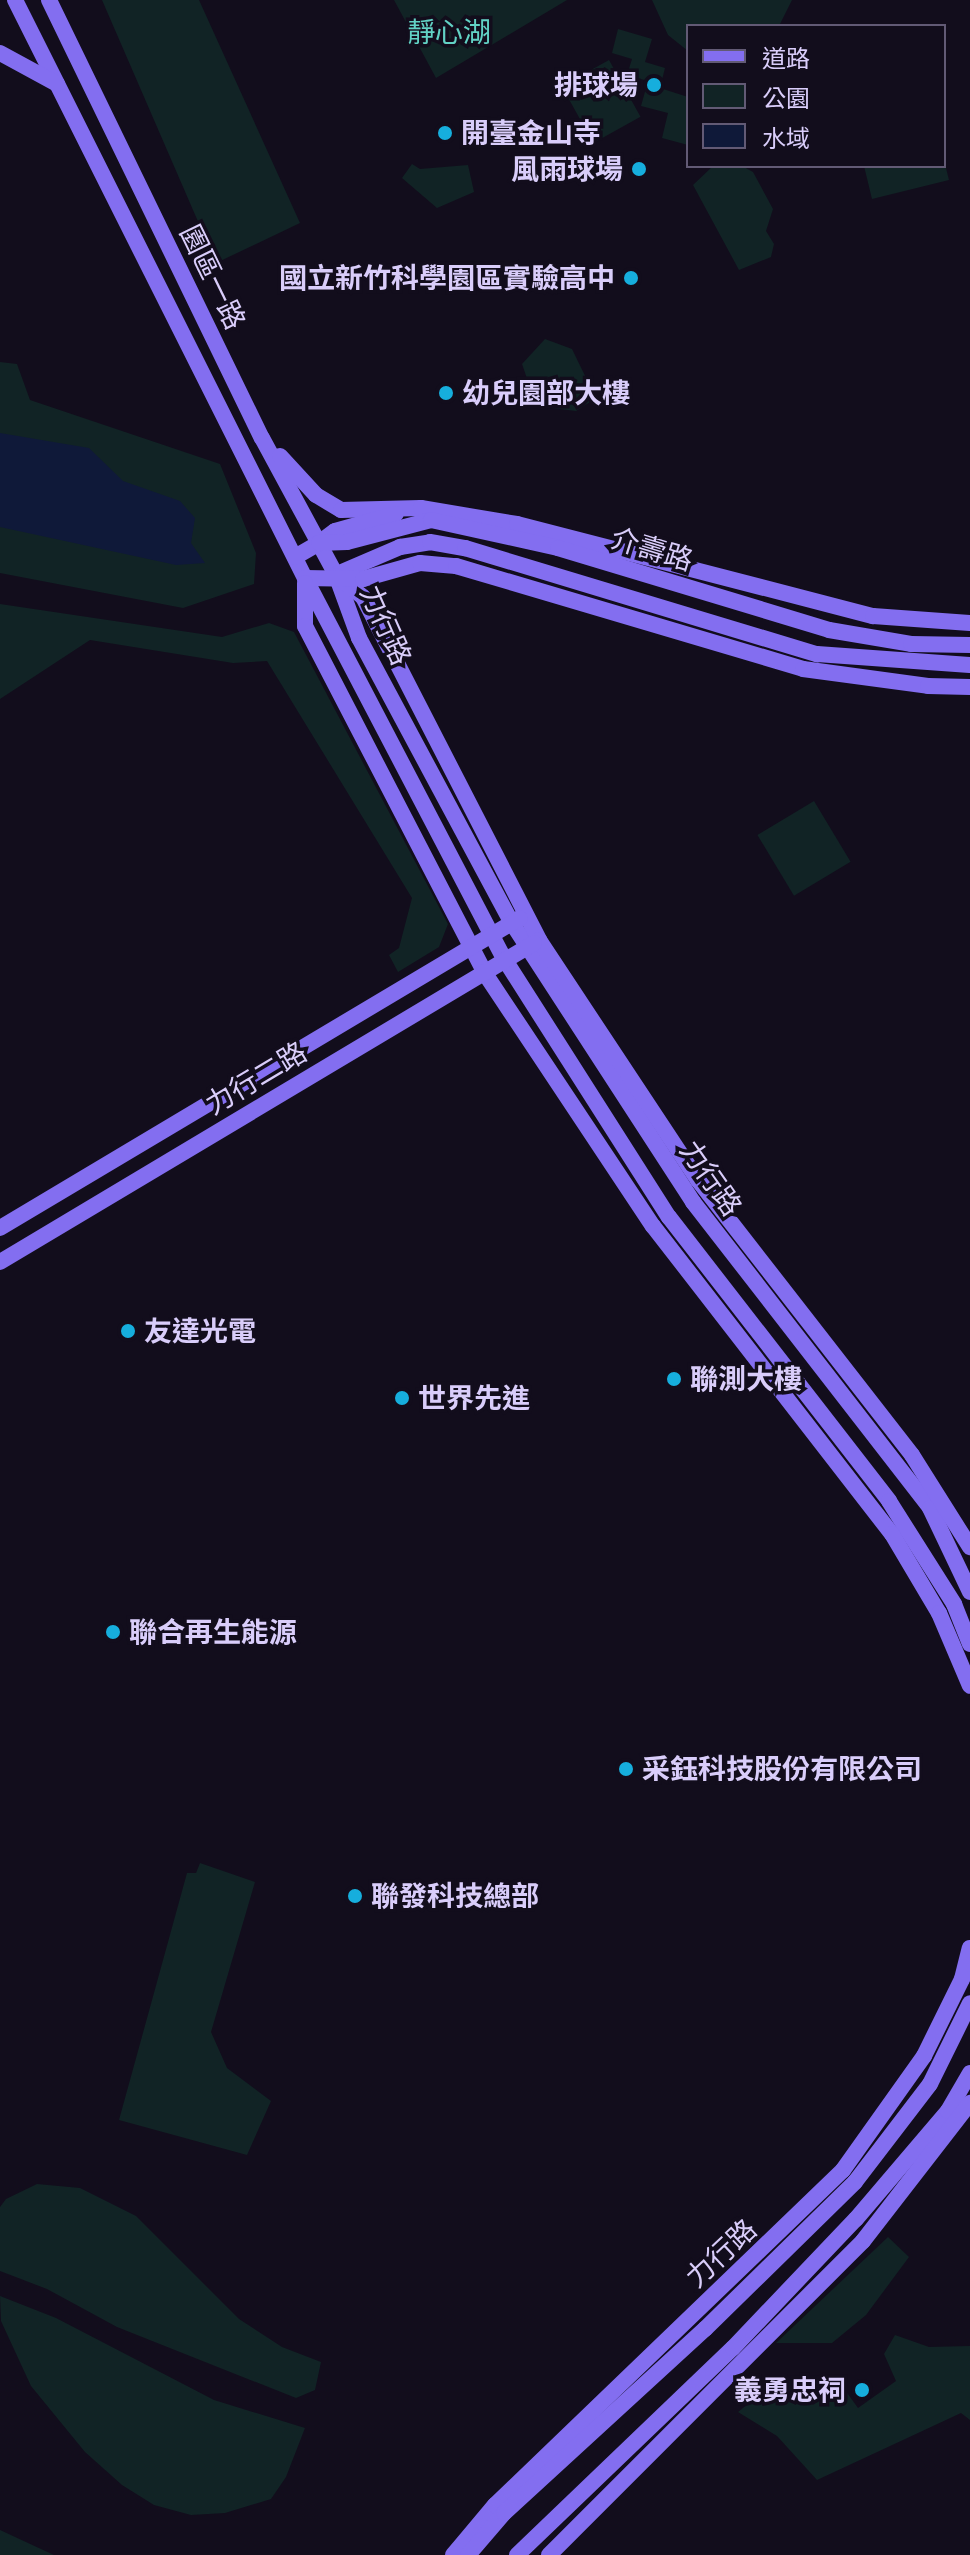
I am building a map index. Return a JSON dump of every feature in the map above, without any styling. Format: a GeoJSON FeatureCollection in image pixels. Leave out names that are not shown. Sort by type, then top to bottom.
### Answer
{"type":"FeatureCollection","features":[{"type":"Feature","properties":{"kind":"street","name":"園區一路"},"geometry":{"type":"LineString","coordinates":[[17,1],[295,557]]}},
{"type":"Feature","properties":{"kind":"street"},"geometry":{"type":"LineString","coordinates":[[0,11],[17,1]]}},
{"type":"Feature","properties":{"kind":"street","name":"園區一路"},"geometry":{"type":"LineString","coordinates":[[56,1],[262,438],[336,575]]}},
{"type":"Feature","properties":{"kind":"street"},"geometry":{"type":"LineString","coordinates":[[0,53],[57,84]]}},
{"type":"Feature","properties":{"kind":"street","name":"介壽路"},"geometry":{"type":"LineString","coordinates":[[262,438],[316,495],[341,510],[421,508],[517,524],[706,569],[873,616],[970,623]]}},
{"type":"Feature","properties":{"kind":"street","name":"介壽路"},"geometry":{"type":"LineString","coordinates":[[295,557],[335,531],[421,508]]}},
{"type":"Feature","properties":{"kind":"street","name":"介壽路"},"geometry":{"type":"LineString","coordinates":[[319,543],[347,542],[431,520],[558,548],[829,630],[911,644],[970,645]]}},
{"type":"Feature","properties":{"kind":"street","name":"介壽路"},"geometry":{"type":"LineString","coordinates":[[305,578],[336,575],[400,547],[430,542],[465,548],[817,654],[970,665]]}},
{"type":"Feature","properties":{"kind":"street"},"geometry":{"type":"LineString","coordinates":[[363,588],[400,547]]}},
{"type":"Feature","properties":{"kind":"street","name":"力行路"},"geometry":{"type":"LineString","coordinates":[[295,557],[505,960],[669,1217],[889,1501],[954,1604],[970,1644]]}},
{"type":"Feature","properties":{"kind":"street","name":"介壽路"},"geometry":{"type":"LineString","coordinates":[[336,575],[363,588],[420,563],[456,566],[803,669],[970,687]]}},
{"type":"Feature","properties":{"kind":"street","name":"力行路"},"geometry":{"type":"LineString","coordinates":[[336,575],[359,638],[533,943],[693,1202],[930,1508],[970,1592]]}},
{"type":"Feature","properties":{"kind":"street","name":"力行路"},"geometry":{"type":"LineString","coordinates":[[305,578],[305,626],[484,972],[653,1226],[892,1534],[939,1613],[970,1686]]}},
{"type":"Feature","properties":{"kind":"street","name":"力行路"},"geometry":{"type":"LineString","coordinates":[[363,588],[519,919]]}},
{"type":"Feature","properties":{"kind":"street","name":"力行二路"},"geometry":{"type":"LineString","coordinates":[[0,1228],[519,919]]}},
{"type":"Feature","properties":{"kind":"street","name":"力行路"},"geometry":{"type":"LineString","coordinates":[[533,943],[698,1180],[912,1455],[970,1547]]}},
{"type":"Feature","properties":{"kind":"street","name":"力行二路"},"geometry":{"type":"LineString","coordinates":[[0,1262],[533,943]]}},
{"type":"Feature","properties":{"kind":"street","name":"力行路"},"geometry":{"type":"LineString","coordinates":[[453,2555],[495,2505],[843,2170],[924,2056],[962,1979],[970,1948]]}},
{"type":"Feature","properties":{"kind":"street","name":"力行路"},"geometry":{"type":"LineString","coordinates":[[468,2555],[504,2513],[705,2329],[855,2182],[930,2084],[970,2003]]}},
{"type":"Feature","properties":{"kind":"street"},"geometry":{"type":"LineString","coordinates":[[517,2555],[733,2348],[856,2219],[948,2111],[970,2073]]}},
{"type":"Feature","properties":{"kind":"street"},"geometry":{"type":"LineString","coordinates":[[549,2555],[863,2241],[970,2103]]}},
{"type":"Feature","properties":{"kind":"green space"},"geometry":{"type":"Polygon","coordinates":[[[102,0],[199,0],[300,223],[216,263],[102,0]]]}},
{"type":"Feature","properties":{"kind":"green space","name":"靜心湖"},"geometry":{"type":"Polygon","coordinates":[[[394,0],[567,0],[436,78],[394,0]]]}},
{"type":"Feature","properties":{"kind":"green space"},"geometry":{"type":"Polygon","coordinates":[[[652,0],[792,0],[780,24],[686,24],[686,49],[668,35],[652,0]]]}},
{"type":"Feature","properties":{"kind":"green space","name":"排球場"},"geometry":{"type":"Polygon","coordinates":[[[618,29],[652,39],[645,62],[665,68],[660,88],[686,96],[686,144],[662,138],[668,113],[641,106],[648,81],[627,75],[632,59],[612,53],[618,29]]]}},
{"type":"Feature","properties":{"kind":"green space"},"geometry":{"type":"Polygon","coordinates":[[[609,60],[641,117],[593,143],[562,86],[609,60]]]}},
{"type":"Feature","properties":{"kind":"green space"},"geometry":{"type":"Polygon","coordinates":[[[412,164],[420,169],[468,165],[474,192],[437,208],[402,178],[412,164]]]}},
{"type":"Feature","properties":{"kind":"green space"},"geometry":{"type":"Polygon","coordinates":[[[711,168],[746,168],[753,172],[773,209],[766,231],[774,244],[771,257],[739,270],[693,185],[711,168]]]}},
{"type":"Feature","properties":{"kind":"green space"},"geometry":{"type":"Polygon","coordinates":[[[864,168],[946,168],[949,180],[872,199],[864,168]]]}},
{"type":"Feature","properties":{"kind":"green space"},"geometry":{"type":"Polygon","coordinates":[[[545,339],[572,349],[589,384],[590,402],[576,411],[543,407],[532,393],[522,364],[545,339]]]}},
{"type":"Feature","properties":{"kind":"green space"},"geometry":{"type":"Polygon","coordinates":[[[0,362],[17,364],[30,400],[220,464],[256,553],[254,584],[183,608],[0,573],[0,362]]]}},
{"type":"Feature","properties":{"kind":"green space"},"geometry":{"type":"Polygon","coordinates":[[[0,604],[222,637],[269,623],[294,632],[448,924],[439,947],[398,972],[389,955],[399,948],[412,898],[267,661],[233,663],[90,640],[0,699],[0,604]]]}},
{"type":"Feature","properties":{"kind":"green space"},"geometry":{"type":"Polygon","coordinates":[[[814,801],[851,862],[794,896],[757,835],[814,801]]]}},
{"type":"Feature","properties":{"kind":"green space"},"geometry":{"type":"Polygon","coordinates":[[[200,1863],[255,1882],[211,2032],[227,2068],[271,2101],[247,2155],[119,2120],[187,1873],[196,1873],[200,1863]]]}},
{"type":"Feature","properties":{"kind":"green space"},"geometry":{"type":"Polygon","coordinates":[[[37,2184],[80,2188],[136,2216],[239,2319],[282,2347],[321,2362],[315,2390],[296,2398],[117,2327],[47,2289],[0,2271],[0,2207],[6,2199],[37,2184]]]}},
{"type":"Feature","properties":{"kind":"green space"},"geometry":{"type":"Polygon","coordinates":[[[888,2237],[909,2257],[866,2315],[832,2343],[776,2343],[888,2237]]]}},
{"type":"Feature","properties":{"kind":"green space"},"geometry":{"type":"Polygon","coordinates":[[[0,2296],[56,2318],[214,2400],[305,2428],[286,2477],[271,2499],[225,2513],[191,2515],[154,2505],[122,2485],[85,2452],[31,2386],[1,2321],[0,2296]]]}},
{"type":"Feature","properties":{"kind":"green space"},"geometry":{"type":"Polygon","coordinates":[[[895,2335],[929,2347],[970,2346],[970,2420],[961,2413],[817,2480],[777,2436],[738,2412],[764,2391],[794,2378],[835,2376],[858,2408],[896,2381],[884,2354],[895,2335]]]}},
{"type":"Feature","properties":{"kind":"green space"},"geometry":{"type":"Polygon","coordinates":[[[0,2530],[54,2555],[0,2555],[0,2530]]]}},
{"type":"Feature","properties":{"kind":"water"},"geometry":{"type":"Polygon","coordinates":[[[0,433],[89,448],[123,481],[180,501],[195,518],[191,543],[205,563],[176,565],[0,527],[0,433]]]}},
{"type":"Feature","properties":{"kind":"place","name":"排球場"},"geometry":{"type":"Point","coordinates":[654,85]}},
{"type":"Feature","properties":{"kind":"place","name":"開臺金山寺"},"geometry":{"type":"Point","coordinates":[445,133]}},
{"type":"Feature","properties":{"kind":"place","name":"風雨球場"},"geometry":{"type":"Point","coordinates":[639,169]}},
{"type":"Feature","properties":{"kind":"place","name":"國立新竹科學園區實驗高中"},"geometry":{"type":"Point","coordinates":[631,278]}},
{"type":"Feature","properties":{"kind":"place","name":"幼兒園部大樓"},"geometry":{"type":"Point","coordinates":[446,393]}},
{"type":"Feature","properties":{"kind":"place","name":"友達光電"},"geometry":{"type":"Point","coordinates":[128,1331]}},
{"type":"Feature","properties":{"kind":"place","name":"聯測大樓"},"geometry":{"type":"Point","coordinates":[674,1379]}},
{"type":"Feature","properties":{"kind":"place","name":"世界先進"},"geometry":{"type":"Point","coordinates":[402,1398]}},
{"type":"Feature","properties":{"kind":"place","name":"聯合再生能源"},"geometry":{"type":"Point","coordinates":[113,1632]}},
{"type":"Feature","properties":{"kind":"place","name":"采鈺科技股份有限公司"},"geometry":{"type":"Point","coordinates":[626,1769]}},
{"type":"Feature","properties":{"kind":"place","name":"聯發科技總部"},"geometry":{"type":"Point","coordinates":[355,1896]}},
{"type":"Feature","properties":{"kind":"place","name":"義勇忠祠"},"geometry":{"type":"Point","coordinates":[862,2390]}}]}
